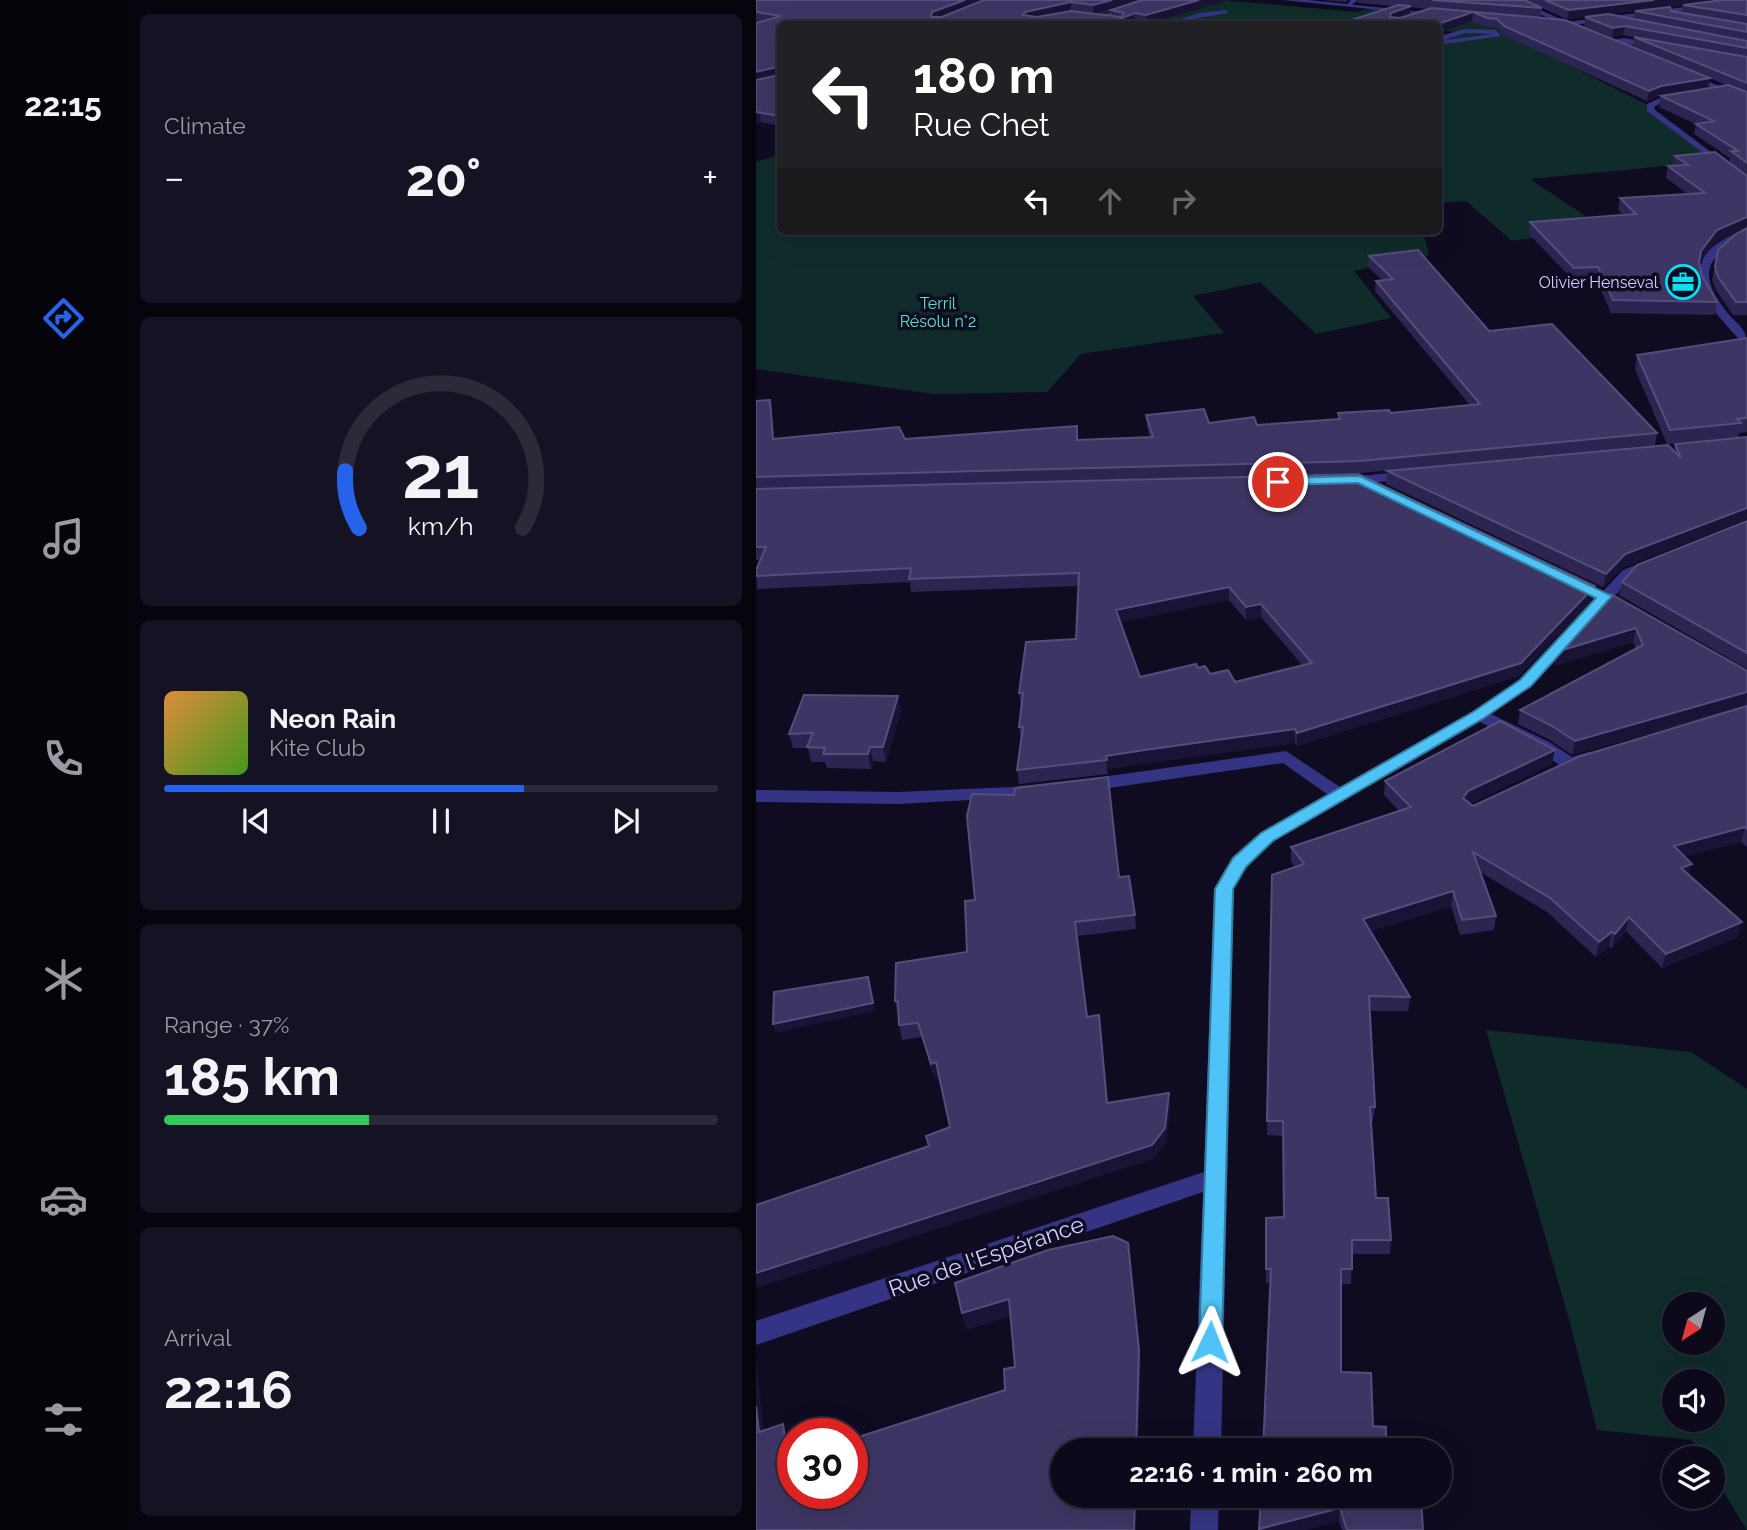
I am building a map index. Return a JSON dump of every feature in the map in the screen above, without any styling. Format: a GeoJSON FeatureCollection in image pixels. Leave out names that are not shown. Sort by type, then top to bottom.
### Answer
{"type":"FeatureCollection","features":[{"type":"Feature","properties":{"kind":"street"},"geometry":{"type":"LineString","coordinates":[[1103,21],[1091,18],[1161,0]]}},
{"type":"Feature","properties":{"kind":"street"},"geometry":{"type":"LineString","coordinates":[[1286,0],[1455,15]]}},
{"type":"Feature","properties":{"kind":"street"},"geometry":{"type":"LineString","coordinates":[[1348,5],[1355,0]]}},
{"type":"Feature","properties":{"kind":"street"},"geometry":{"type":"LineString","coordinates":[[1511,0],[1588,34]]}},
{"type":"Feature","properties":{"kind":"street"},"geometry":{"type":"LineString","coordinates":[[1538,22],[1566,24],[1747,1]]}},
{"type":"Feature","properties":{"kind":"street"},"geometry":{"type":"LineString","coordinates":[[1725,4],[1747,11]]}},
{"type":"Feature","properties":{"kind":"street"},"geometry":{"type":"LineString","coordinates":[[1178,21],[1226,12]]}},
{"type":"Feature","properties":{"kind":"street"},"geometry":{"type":"LineString","coordinates":[[1404,21],[1427,13]]}},
{"type":"Feature","properties":{"kind":"street"},"geometry":{"type":"LineString","coordinates":[[1651,13],[1678,18]]}},
{"type":"Feature","properties":{"kind":"street"},"geometry":{"type":"LineString","coordinates":[[1604,19],[1630,24]]}},
{"type":"Feature","properties":{"kind":"street"},"geometry":{"type":"LineString","coordinates":[[1442,40],[1475,30],[1496,32],[1497,36],[1442,41]]}},
{"type":"Feature","properties":{"kind":"street"},"geometry":{"type":"LineString","coordinates":[[1599,38],[1632,52]]}},
{"type":"Feature","properties":{"kind":"street"},"geometry":{"type":"LineString","coordinates":[[1609,42],[1623,40],[1659,45]]}},
{"type":"Feature","properties":{"kind":"street"},"geometry":{"type":"LineString","coordinates":[[1679,71],[1747,99]]}},
{"type":"Feature","properties":{"kind":"street"},"geometry":{"type":"LineString","coordinates":[[1725,90],[1660,100],[1650,106],[1651,111],[1747,183]]}},
{"type":"Feature","properties":{"kind":"street"},"geometry":{"type":"LineString","coordinates":[[1747,232],[1718,246],[1705,259],[1702,274],[1705,291],[1747,341]]}},
{"type":"Feature","properties":{"kind":"street"},"geometry":{"type":"LineString","coordinates":[[1384,491],[1353,480],[1426,473]]}},
{"type":"Feature","properties":{"kind":"street"},"geometry":{"type":"LineString","coordinates":[[1207,1438],[1224,889],[1239,863],[1267,837],[1479,715],[1525,683],[1628,573],[1667,556]]}},
{"type":"Feature","properties":{"kind":"street"},"geometry":{"type":"LineString","coordinates":[[1479,715],[1544,746],[1570,764]]}},
{"type":"Feature","properties":{"kind":"street"},"geometry":{"type":"LineString","coordinates":[[1545,776],[1570,764],[1605,754]]}},
{"type":"Feature","properties":{"kind":"street"},"geometry":{"type":"LineString","coordinates":[[756,796],[898,799],[1061,789],[1286,757],[1340,795]]}},
{"type":"Feature","properties":{"kind":"street","name":"Rue de l'Espérance"},"geometry":{"type":"LineString","coordinates":[[756,1333],[1216,1178]]}},
{"type":"Feature","properties":{"kind":"street"},"geometry":{"type":"LineString","coordinates":[[1204,1530],[1205,1508]]}},
{"type":"Feature","properties":{"kind":"green space"},"geometry":{"type":"Polygon","coordinates":[[[1082,0],[1220,0],[1358,12],[1376,9],[1410,15],[1387,15],[1368,21],[975,21],[1073,12],[1092,7],[1082,0]]]}},
{"type":"Feature","properties":{"kind":"green space"},"geometry":{"type":"Polygon","coordinates":[[[1437,16],[1569,29],[1528,45],[1650,106],[1651,111],[1717,161],[1530,179],[1602,227],[1512,241],[1466,201],[1442,203],[1442,41],[1453,38],[1457,33],[1442,30],[1442,21],[1424,21],[1437,16]]]}},
{"type":"Feature","properties":{"kind":"green space","name":"Terril Résolu n°2"},"geometry":{"type":"Polygon","coordinates":[[[777,155],[777,235],[1424,235],[1429,255],[1354,271],[1391,318],[1316,334],[1260,282],[1193,296],[1224,333],[1081,354],[1047,392],[933,394],[756,369],[756,162],[777,155]]]}},
{"type":"Feature","properties":{"kind":"green space"},"geometry":{"type":"Polygon","coordinates":[[[1486,1030],[1691,1052],[1747,1089],[1747,1530],[1725,1494],[1725,1446],[1696,1446],[1692,1440],[1597,1430],[1572,1330],[1486,1030]]]}},
{"type":"Feature","properties":{"kind":"building"},"geometry":{"type":"Polygon","coordinates":[[[756,0],[965,0],[932,12],[931,17],[942,17],[984,0],[1112,0],[1093,5],[1071,2],[1025,12],[1023,15],[1037,17],[1071,11],[1121,17],[1124,13],[1111,10],[1142,0],[1199,0],[1146,15],[1135,13],[1115,21],[777,21],[777,67],[756,72],[756,23],[781,16],[756,12],[756,0]]]}},
{"type":"Feature","properties":{"kind":"building"},"geometry":{"type":"Polygon","coordinates":[[[1432,0],[1524,0],[1542,8],[1432,0]]]}},
{"type":"Feature","properties":{"kind":"building"},"geometry":{"type":"Polygon","coordinates":[[[1545,0],[1654,0],[1569,10],[1545,0]]]}},
{"type":"Feature","properties":{"kind":"building"},"geometry":{"type":"Polygon","coordinates":[[[1747,0],[1747,15],[1683,5],[1747,0]]]}},
{"type":"Feature","properties":{"kind":"building"},"geometry":{"type":"Polygon","coordinates":[[[1398,5],[1411,6],[1391,13],[1390,17],[1400,18],[1431,8],[1565,20],[1710,78],[1661,86],[1649,91],[1504,26],[1497,19],[1473,12],[1442,23],[1348,21],[1398,5]]]}},
{"type":"Feature","properties":{"kind":"building"},"geometry":{"type":"Polygon","coordinates":[[[1670,7],[1671,11],[1747,24],[1747,32],[1635,11],[1670,7]]]}},
{"type":"Feature","properties":{"kind":"building"},"geometry":{"type":"Polygon","coordinates":[[[1608,14],[1747,41],[1747,48],[1625,26],[1613,28],[1585,17],[1608,14]]]}},
{"type":"Feature","properties":{"kind":"building"},"geometry":{"type":"Polygon","coordinates":[[[1634,37],[1747,57],[1747,83],[1634,37]]]}},
{"type":"Feature","properties":{"kind":"building"},"geometry":{"type":"Polygon","coordinates":[[[777,75],[777,116],[756,112],[756,80],[777,75]]]}},
{"type":"Feature","properties":{"kind":"building"},"geometry":{"type":"Polygon","coordinates":[[[1728,85],[1747,92],[1747,163],[1731,151],[1738,151],[1696,124],[1714,121],[1661,96],[1728,85]]]}},
{"type":"Feature","properties":{"kind":"building"},"geometry":{"type":"Polygon","coordinates":[[[1715,152],[1747,176],[1747,217],[1717,230],[1701,251],[1699,263],[1702,276],[1717,302],[1613,300],[1598,267],[1574,268],[1530,222],[1636,214],[1620,198],[1705,193],[1668,166],[1688,165],[1675,156],[1715,152]]]}},
{"type":"Feature","properties":{"kind":"building"},"geometry":{"type":"Polygon","coordinates":[[[1747,228],[1747,302],[1736,302],[1718,277],[1715,267],[1718,250],[1747,228]]]}},
{"type":"Feature","properties":{"kind":"building"},"geometry":{"type":"Polygon","coordinates":[[[1418,250],[1489,331],[1552,324],[1657,433],[1360,461],[756,477],[756,401],[770,400],[773,439],[899,427],[905,439],[1077,426],[1077,440],[1153,437],[1146,415],[1204,409],[1209,423],[1254,417],[1257,425],[1340,419],[1338,413],[1389,410],[1391,413],[1480,404],[1376,281],[1393,279],[1369,256],[1418,250]]]}},
{"type":"Feature","properties":{"kind":"building"},"geometry":{"type":"Polygon","coordinates":[[[1747,338],[1747,418],[1737,419],[1741,423],[1670,430],[1637,355],[1747,338]]]}},
{"type":"Feature","properties":{"kind":"building"},"geometry":{"type":"Polygon","coordinates":[[[1747,437],[1747,508],[1625,554],[1606,574],[1387,471],[1668,445],[1681,458],[1675,444],[1747,437]]]}},
{"type":"Feature","properties":{"kind":"building"},"geometry":{"type":"Polygon","coordinates":[[[1358,474],[1595,586],[1521,663],[1297,733],[1295,729],[1106,756],[1107,760],[1017,770],[1023,727],[1019,727],[1023,693],[1019,693],[1026,642],[1076,639],[1079,573],[909,579],[911,568],[756,576],[766,547],[756,547],[756,489],[1358,474]],[[1229,587],[1116,610],[1140,677],[1196,664],[1198,668],[1205,666],[1210,674],[1228,670],[1235,682],[1312,663],[1261,604],[1246,607],[1229,587]]]}},
{"type":"Feature","properties":{"kind":"building"},"geometry":{"type":"Polygon","coordinates":[[[1747,521],[1747,653],[1622,582],[1637,565],[1747,521]]]}},
{"type":"Feature","properties":{"kind":"building"},"geometry":{"type":"Polygon","coordinates":[[[1611,594],[1747,671],[1747,692],[1575,741],[1520,710],[1643,645],[1636,628],[1556,652],[1611,594]]]}},
{"type":"Feature","properties":{"kind":"building"},"geometry":{"type":"Polygon","coordinates":[[[804,695],[898,696],[883,747],[870,747],[868,754],[823,754],[825,748],[807,747],[813,733],[789,734],[804,695]]]}},
{"type":"Feature","properties":{"kind":"building"},"geometry":{"type":"Polygon","coordinates":[[[1747,706],[1747,829],[1745,827],[1674,846],[1692,864],[1681,868],[1742,922],[1666,954],[1629,917],[1615,934],[1612,932],[1599,942],[1550,898],[1473,852],[1496,916],[1462,920],[1453,891],[1363,919],[1410,997],[1369,996],[1375,1107],[1370,1107],[1376,1198],[1388,1198],[1391,1240],[1352,1240],[1352,1269],[1341,1269],[1341,1372],[1371,1373],[1373,1426],[1386,1427],[1386,1438],[1264,1438],[1271,1269],[1266,1269],[1266,1218],[1284,1217],[1283,1121],[1267,1121],[1272,875],[1304,864],[1291,847],[1411,807],[1385,781],[1500,721],[1555,750],[1468,791],[1463,798],[1473,806],[1578,757],[1747,706]]]}},
{"type":"Feature","properties":{"kind":"building"},"geometry":{"type":"Polygon","coordinates":[[[1108,777],[1119,877],[1129,876],[1135,915],[1075,922],[1087,1017],[1099,1015],[1107,1103],[1169,1093],[1165,1128],[1152,1145],[756,1273],[756,1205],[929,1146],[926,1136],[950,1127],[936,1062],[931,1064],[918,1023],[899,1025],[898,1002],[895,1001],[896,963],[967,952],[965,901],[975,900],[967,816],[972,794],[1014,795],[1015,788],[1108,777]]]}},
{"type":"Feature","properties":{"kind":"building"},"geometry":{"type":"Polygon","coordinates":[[[868,977],[873,1003],[773,1024],[774,992],[868,977]]]}},
{"type":"Feature","properties":{"kind":"building"},"geometry":{"type":"Polygon","coordinates":[[[1113,1236],[1128,1243],[1139,1350],[1136,1438],[1050,1438],[1050,1508],[1135,1508],[1134,1530],[756,1530],[756,1406],[759,1432],[777,1426],[777,1509],[868,1509],[868,1434],[1005,1390],[1004,1369],[1015,1367],[1009,1299],[962,1313],[955,1283],[1048,1250],[1113,1236]]]}},
{"type":"Feature","properties":{"kind":"building"},"geometry":{"type":"Polygon","coordinates":[[[1260,1508],[1340,1508],[1259,1529],[1260,1508]]]}},
{"type":"Feature","properties":{"kind":"building"},"geometry":{"type":"Polygon","coordinates":[[[1340,1508],[1422,1508],[1423,1530],[1347,1530],[1340,1508]]]}},
{"type":"Feature","properties":{"kind":"place","name":"Olivier Henseval"},"geometry":{"type":"Point","coordinates":[1683,282]}},
{"type":"Feature","properties":{"kind":"route"},"geometry":{"type":"LineString","coordinates":[[1210,1342],[1224,889],[1239,863],[1267,837],[1479,715],[1525,683],[1605,596],[1360,480],[1278,482]]}}]}
